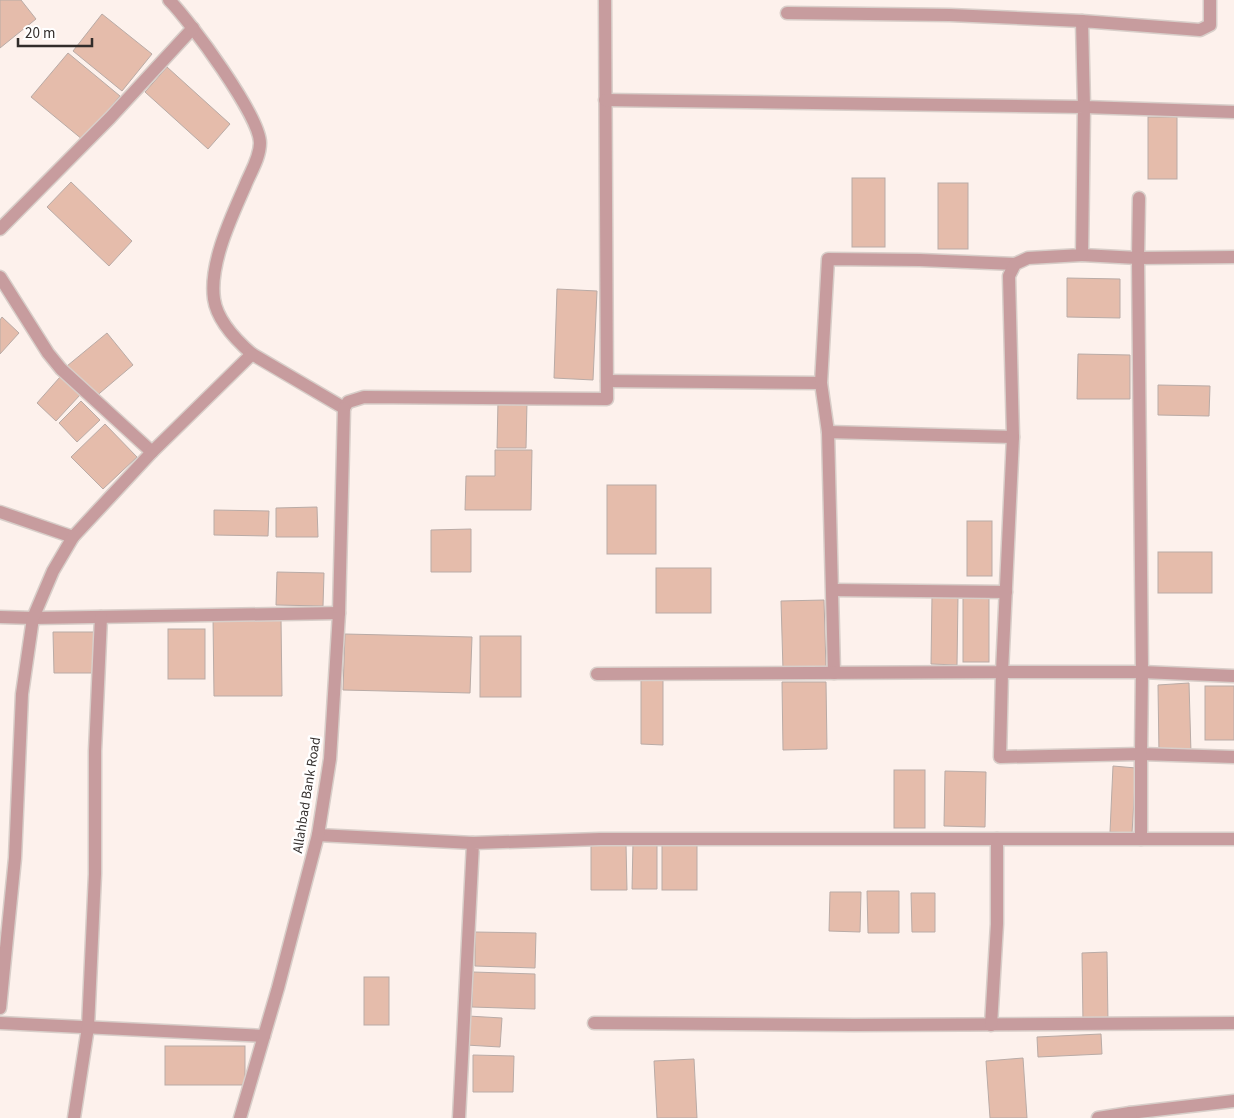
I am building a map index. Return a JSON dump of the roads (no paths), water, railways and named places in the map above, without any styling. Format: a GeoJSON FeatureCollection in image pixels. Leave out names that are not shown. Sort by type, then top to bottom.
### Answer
{"type":"FeatureCollection","features":[{"type":"Feature","properties":{"kind":"street"},"geometry":{"type":"LineString","coordinates":[[169,0],[193,28],[250,113],[259,134],[260,144],[256,160],[228,224],[214,273],[214,300],[219,315],[240,343],[252,354],[344,408],[348,402],[364,397],[607,399],[605,0]]}},
{"type":"Feature","properties":{"kind":"street"},"geometry":{"type":"LineString","coordinates":[[786,13],[950,15],[1082,21],[1200,30],[1210,26],[1210,0]]}},
{"type":"Feature","properties":{"kind":"street"},"geometry":{"type":"LineString","coordinates":[[1082,21],[1084,107],[1082,256]]}},
{"type":"Feature","properties":{"kind":"street"},"geometry":{"type":"LineString","coordinates":[[0,229],[110,118],[193,28]]}},
{"type":"Feature","properties":{"kind":"street"},"geometry":{"type":"LineString","coordinates":[[605,100],[1084,107],[1234,112]]}},
{"type":"Feature","properties":{"kind":"street"},"geometry":{"type":"LineString","coordinates":[[1139,198],[1142,672],[1141,840]]}},
{"type":"Feature","properties":{"kind":"street"},"geometry":{"type":"LineString","coordinates":[[834,673],[834,590],[828,432],[821,383],[828,259],[1015,264],[1028,258],[1082,256],[1138,258],[1234,257]]}},
{"type":"Feature","properties":{"kind":"street"},"geometry":{"type":"LineString","coordinates":[[1015,264],[1009,276],[1012,437],[1000,757],[1141,754],[1234,757]]}},
{"type":"Feature","properties":{"kind":"street"},"geometry":{"type":"LineString","coordinates":[[0,277],[48,353],[61,369],[152,452]]}},
{"type":"Feature","properties":{"kind":"street"},"geometry":{"type":"LineString","coordinates":[[0,1008],[15,858],[22,694],[33,618],[72,537],[152,452],[252,354]]}},
{"type":"Feature","properties":{"kind":"street"},"geometry":{"type":"LineString","coordinates":[[607,381],[821,383]]}},
{"type":"Feature","properties":{"kind":"street","name":"Allahbad Bank Road"},"geometry":{"type":"LineString","coordinates":[[240,1118],[318,835],[330,759],[339,613],[344,408]]}},
{"type":"Feature","properties":{"kind":"street"},"geometry":{"type":"LineString","coordinates":[[828,432],[1012,437]]}},
{"type":"Feature","properties":{"kind":"street"},"geometry":{"type":"LineString","coordinates":[[0,512],[72,537]]}},
{"type":"Feature","properties":{"kind":"street"},"geometry":{"type":"LineString","coordinates":[[834,590],[1006,592]]}},
{"type":"Feature","properties":{"kind":"street"},"geometry":{"type":"LineString","coordinates":[[0,617],[339,613]]}},
{"type":"Feature","properties":{"kind":"street"},"geometry":{"type":"LineString","coordinates":[[74,1118],[88,1027],[94,874],[94,751],[101,617]]}},
{"type":"Feature","properties":{"kind":"street"},"geometry":{"type":"LineString","coordinates":[[596,674],[1142,672],[1234,676]]}},
{"type":"Feature","properties":{"kind":"street"},"geometry":{"type":"LineString","coordinates":[[318,835],[473,843],[600,839],[1234,839]]}},
{"type":"Feature","properties":{"kind":"street"},"geometry":{"type":"LineString","coordinates":[[991,1025],[997,924],[997,839]]}},
{"type":"Feature","properties":{"kind":"street"},"geometry":{"type":"LineString","coordinates":[[459,1118],[473,843]]}},
{"type":"Feature","properties":{"kind":"street"},"geometry":{"type":"LineString","coordinates":[[0,1023],[264,1036]]}},
{"type":"Feature","properties":{"kind":"street"},"geometry":{"type":"LineString","coordinates":[[594,1023],[1234,1024]]}},
{"type":"Feature","properties":{"kind":"street"},"geometry":{"type":"LineString","coordinates":[[1098,1118],[1131,1116],[1234,1101]]}}]}
